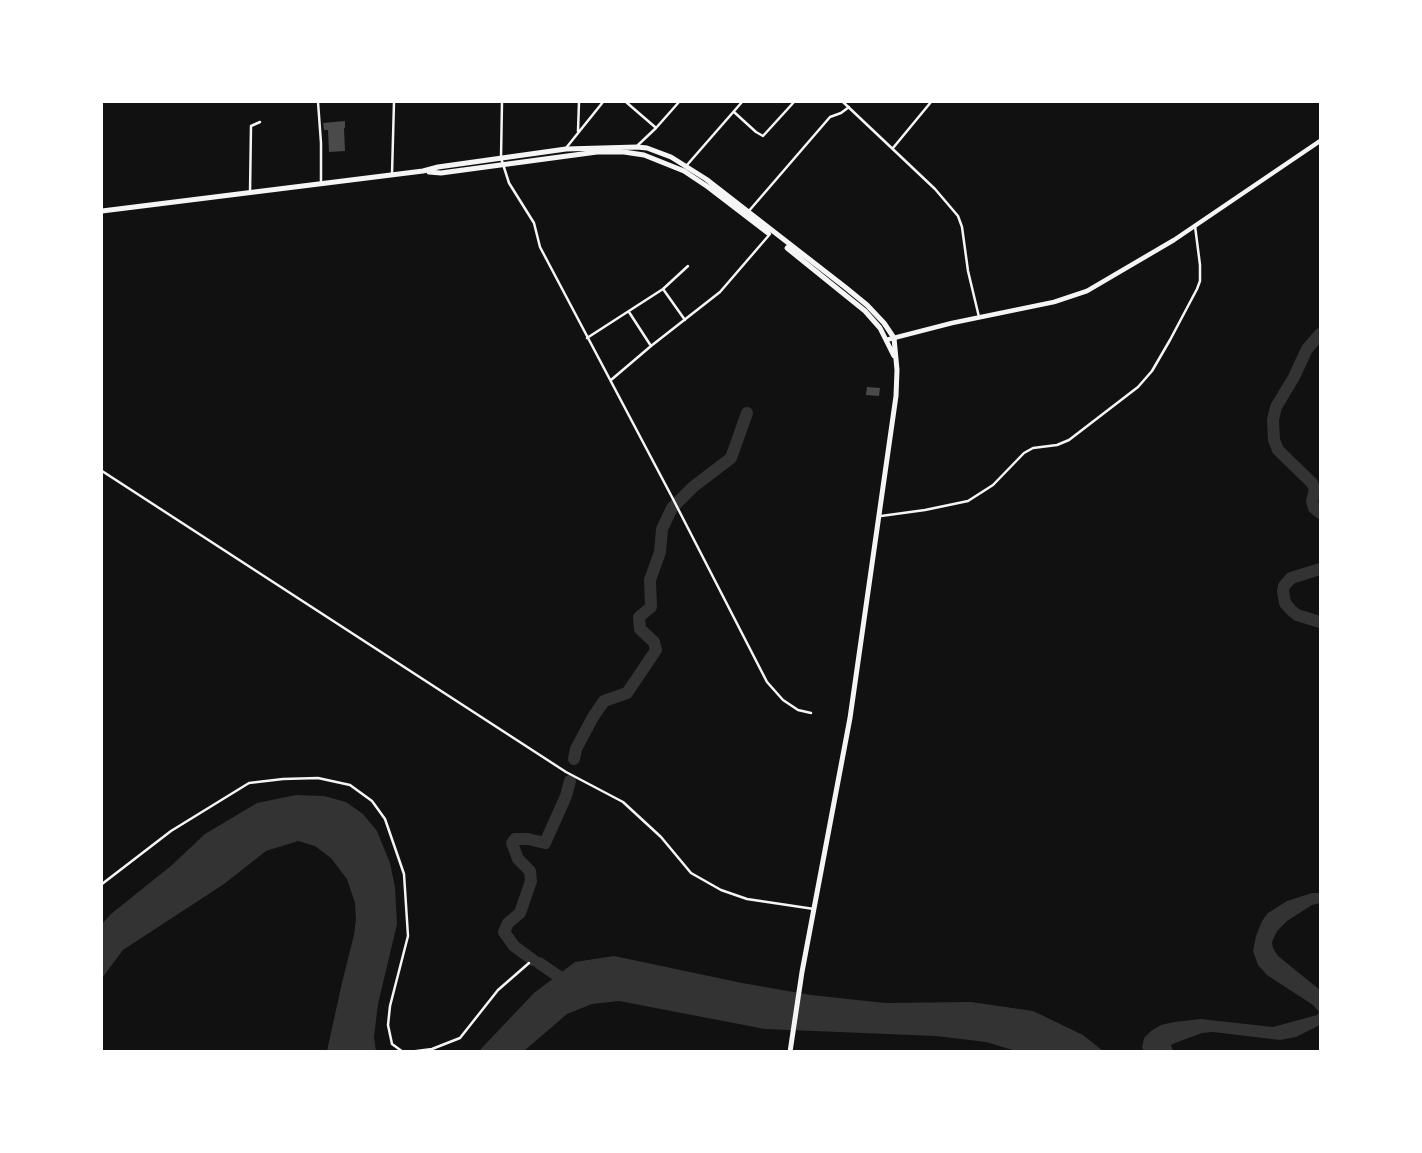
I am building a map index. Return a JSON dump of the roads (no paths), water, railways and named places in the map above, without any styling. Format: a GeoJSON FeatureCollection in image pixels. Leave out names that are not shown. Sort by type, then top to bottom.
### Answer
{"type":"FeatureCollection","features":[{"type":"Feature","properties":{"kind":"highway"},"geometry":{"type":"LineString","coordinates":[[102,211],[438,167],[565,153],[647,148],[671,157],[866,311],[880,328],[895,359]]}},
{"type":"Feature","properties":{"kind":"highway"},"geometry":{"type":"LineString","coordinates":[[565,153],[624,152],[644,155],[685,168],[706,179],[867,305],[894,338],[896,397],[850,718],[790,1049]]}},
{"type":"Feature","properties":{"kind":"main road"},"geometry":{"type":"LineString","coordinates":[[886,340],[1054,302],[1087,291],[1195,226],[1321,141]]}},
{"type":"Feature","properties":{"kind":"street"},"geometry":{"type":"LineString","coordinates":[[318,102],[320,183]]}},
{"type":"Feature","properties":{"kind":"street"},"geometry":{"type":"LineString","coordinates":[[392,174],[394,102]]}},
{"type":"Feature","properties":{"kind":"street"},"geometry":{"type":"LineString","coordinates":[[502,102],[502,161],[509,183],[534,223],[540,247],[767,682],[783,700],[798,710],[811,713]]}},
{"type":"Feature","properties":{"kind":"street"},"geometry":{"type":"LineString","coordinates":[[578,131],[579,102]]}},
{"type":"Feature","properties":{"kind":"street"},"geometry":{"type":"LineString","coordinates":[[565,153],[578,131],[604,102]]}},
{"type":"Feature","properties":{"kind":"street"},"geometry":{"type":"LineString","coordinates":[[626,102],[656,128]]}},
{"type":"Feature","properties":{"kind":"street"},"geometry":{"type":"LineString","coordinates":[[636,147],[679,102]]}},
{"type":"Feature","properties":{"kind":"street"},"geometry":{"type":"LineString","coordinates":[[685,168],[742,102]]}},
{"type":"Feature","properties":{"kind":"street"},"geometry":{"type":"LineString","coordinates":[[734,112],[763,136],[794,102]]}},
{"type":"Feature","properties":{"kind":"street"},"geometry":{"type":"LineString","coordinates":[[843,102],[894,148],[958,216],[979,317]]}},
{"type":"Feature","properties":{"kind":"street"},"geometry":{"type":"LineString","coordinates":[[894,148],[930,102]]}},
{"type":"Feature","properties":{"kind":"street"},"geometry":{"type":"LineString","coordinates":[[748,212],[830,117],[841,113],[848,106]]}},
{"type":"Feature","properties":{"kind":"street"},"geometry":{"type":"LineString","coordinates":[[250,193],[251,126],[260,122]]}},
{"type":"Feature","properties":{"kind":"street"},"geometry":{"type":"LineString","coordinates":[[879,516],[968,501],[993,485],[1024,453],[1033,448],[1057,446],[1069,440],[1138,387],[1152,371],[1200,281],[1195,226]]}},
{"type":"Feature","properties":{"kind":"street"},"geometry":{"type":"LineString","coordinates":[[610,381],[720,292],[770,234]]}},
{"type":"Feature","properties":{"kind":"street"},"geometry":{"type":"LineString","coordinates":[[587,338],[663,289],[688,266]]}},
{"type":"Feature","properties":{"kind":"street"},"geometry":{"type":"LineString","coordinates":[[663,289],[685,320]]}},
{"type":"Feature","properties":{"kind":"street"},"geometry":{"type":"LineString","coordinates":[[629,312],[651,346]]}},
{"type":"Feature","properties":{"kind":"street"},"geometry":{"type":"LineString","coordinates":[[102,471],[566,772],[623,802],[661,837],[691,873],[721,890],[747,899],[814,909]]}},
{"type":"Feature","properties":{"kind":"street"},"geometry":{"type":"LineString","coordinates":[[102,884],[171,831],[249,783],[318,778],[350,785],[372,801],[385,819],[404,874],[408,936],[390,1006],[388,1025],[392,1044],[403,1052]]}},
{"type":"Feature","properties":{"kind":"street"},"geometry":{"type":"LineString","coordinates":[[409,1052],[432,1049],[460,1038],[498,990],[529,963]]}},
{"type":"Feature","properties":{"kind":"waterway"},"geometry":{"type":"LineString","coordinates":[[1320,334],[1307,349],[1276,407],[1273,420],[1274,440],[1278,450],[1312,483],[1315,490],[1312,501],[1314,508],[1320,513]]}},
{"type":"Feature","properties":{"kind":"waterway"},"geometry":{"type":"LineString","coordinates":[[574,759],[576,749],[604,701],[627,693],[656,650],[654,642],[640,629],[639,617],[651,607],[650,580],[660,552],[662,529],[672,508],[693,487],[731,458],[747,413]]}},
{"type":"Feature","properties":{"kind":"waterway"},"geometry":{"type":"LineString","coordinates":[[1320,569],[1291,578],[1283,591],[1285,603],[1291,610],[1297,615],[1320,622]]}},
{"type":"Feature","properties":{"kind":"waterway"},"geometry":{"type":"LineString","coordinates":[[533,960],[514,946],[504,932],[508,923],[520,913],[531,881],[530,871],[518,859],[512,843],[515,839],[545,843],[570,781]]}},
{"type":"Feature","properties":{"kind":"waterway"},"geometry":{"type":"LineString","coordinates":[[539,963],[570,984]]}}]}
